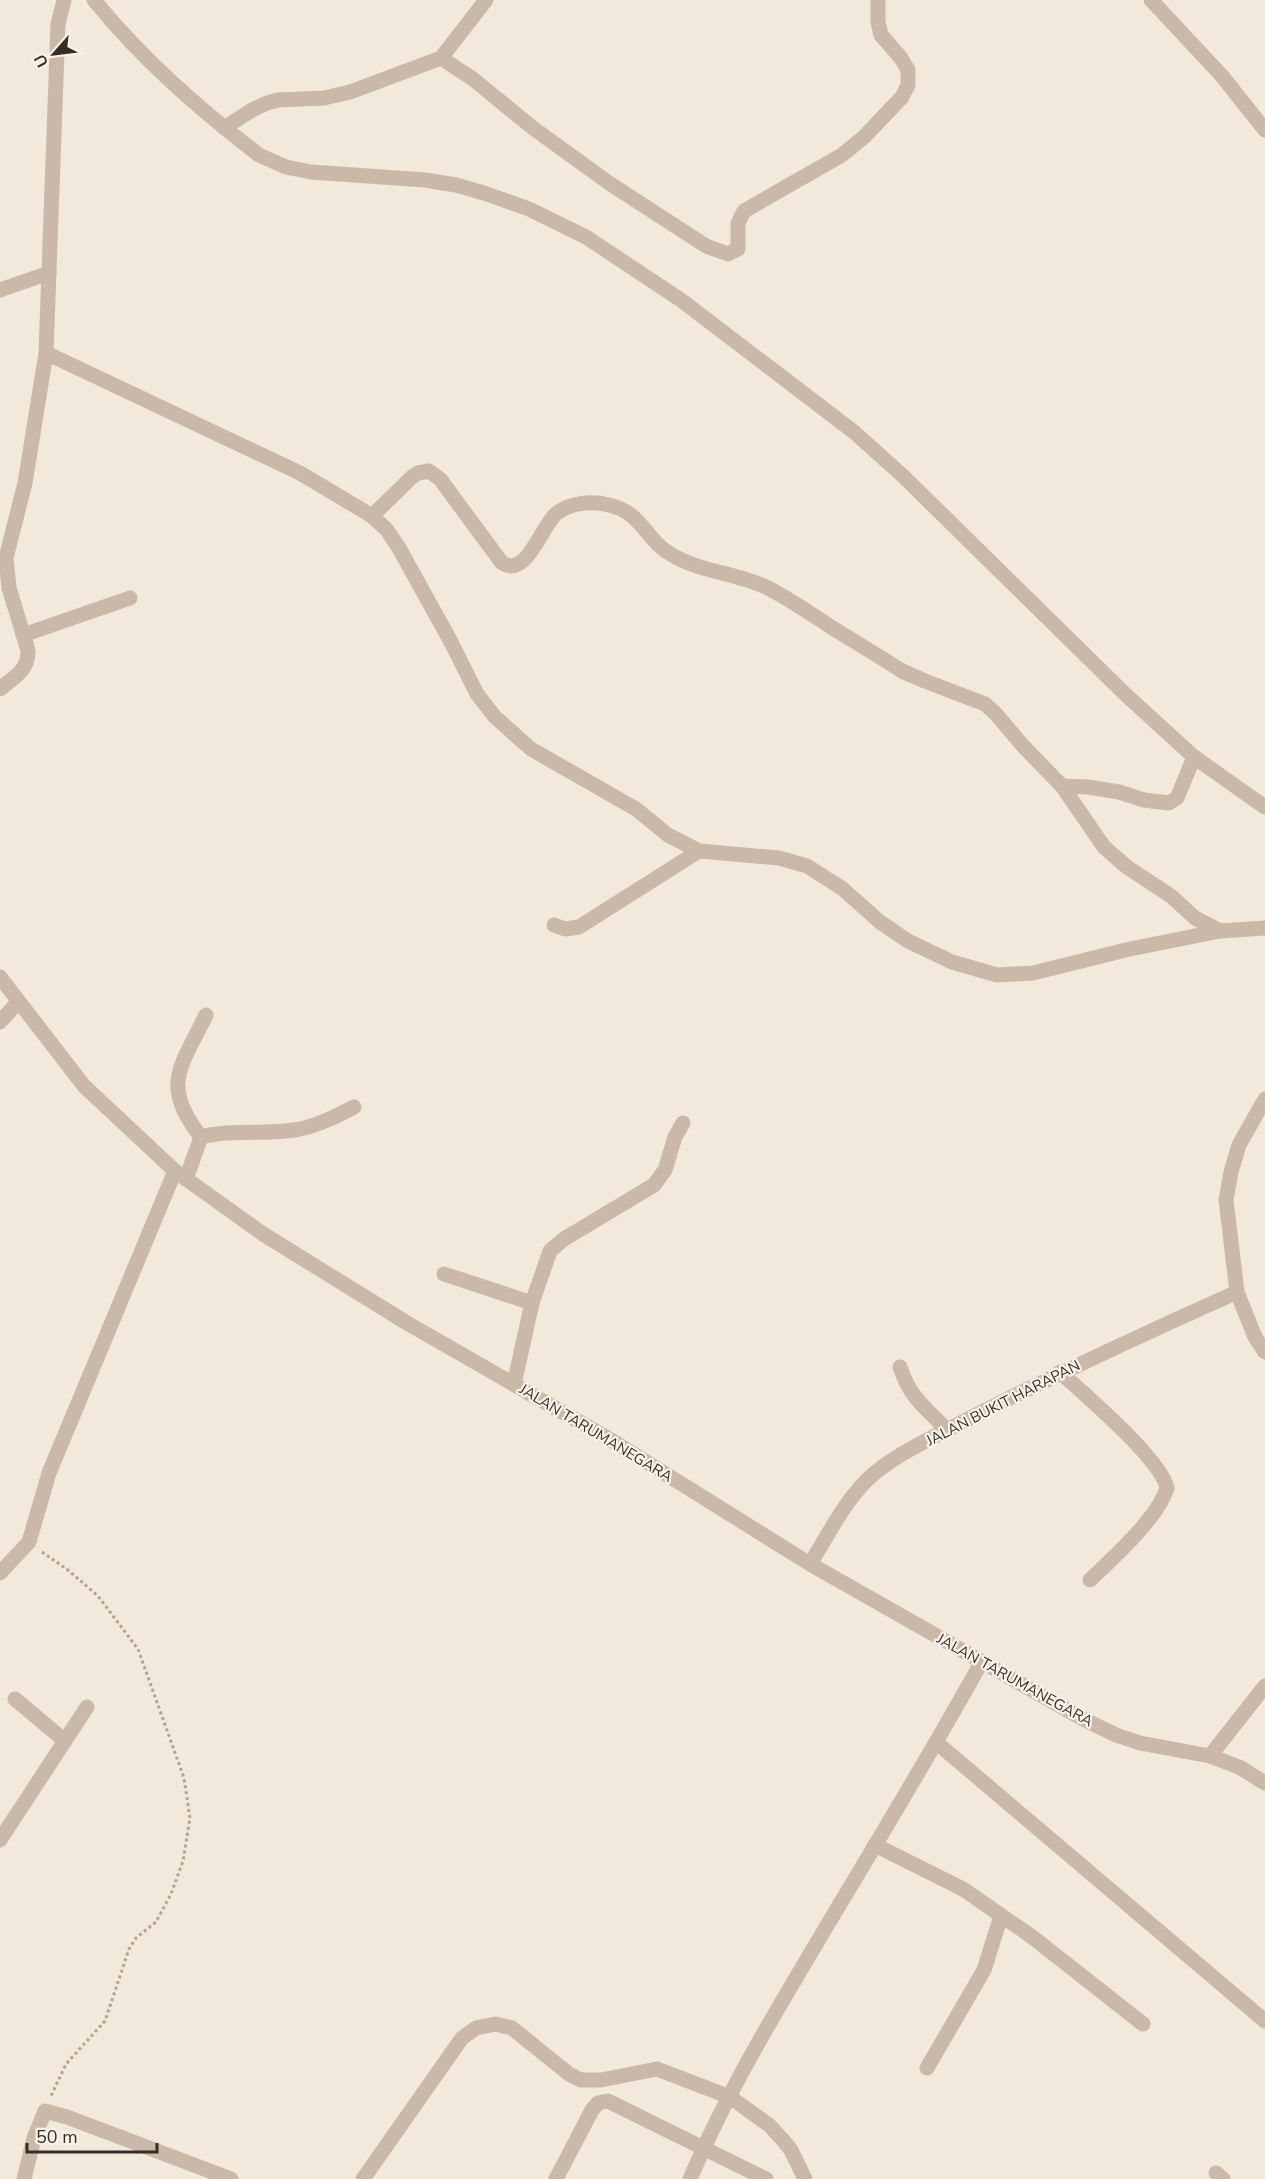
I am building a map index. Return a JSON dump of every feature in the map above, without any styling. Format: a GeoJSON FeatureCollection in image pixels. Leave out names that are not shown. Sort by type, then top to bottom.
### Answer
{"type":"FeatureCollection","features":[{"type":"Feature","properties":{"kind":"street"},"geometry":{"type":"LineString","coordinates":[[0,689],[22,670],[26,664],[28,650],[9,588],[3,559],[25,483],[46,353],[58,24],[64,0]]}},
{"type":"Feature","properties":{"kind":"street"},"geometry":{"type":"LineString","coordinates":[[94,0],[175,87],[259,155],[286,167],[311,172],[425,180],[456,185],[487,194],[529,209],[586,237],[681,300],[854,432],[911,484],[1125,694],[1194,757],[1265,807]]}},
{"type":"Feature","properties":{"kind":"street"},"geometry":{"type":"LineString","coordinates":[[224,128],[267,103],[278,100],[324,98],[350,92],[441,58],[486,0]]}},
{"type":"Feature","properties":{"kind":"street"},"geometry":{"type":"LineString","coordinates":[[441,58],[473,79],[533,128],[609,183],[706,246],[728,254],[738,249],[738,223],[744,211],[842,155],[864,137],[902,97],[908,85],[908,70],[881,35],[878,22],[878,0]]}},
{"type":"Feature","properties":{"kind":"street"},"geometry":{"type":"LineString","coordinates":[[1151,0],[1222,76],[1265,130]]}},
{"type":"Feature","properties":{"kind":"street"},"geometry":{"type":"LineString","coordinates":[[0,290],[49,273]]}},
{"type":"Feature","properties":{"kind":"street"},"geometry":{"type":"LineString","coordinates":[[46,353],[300,472],[372,516],[387,530],[399,548],[477,694],[495,717],[531,749],[636,809],[668,835],[699,851],[779,858],[807,866],[843,889],[880,922],[908,941],[952,962],[997,975],[1033,973],[1130,949],[1220,931],[1265,928]]}},
{"type":"Feature","properties":{"kind":"street"},"geometry":{"type":"LineString","coordinates":[[372,516],[412,477],[429,471],[440,479],[502,563],[509,567],[516,566],[527,557],[550,520],[566,508],[590,502],[626,510],[669,554],[706,570],[765,586],[902,670],[985,704],[1062,786],[1098,839],[1115,858],[1158,886],[1195,918],[1220,931]]}},
{"type":"Feature","properties":{"kind":"street"},"geometry":{"type":"LineString","coordinates":[[23,635],[130,598]]}},
{"type":"Feature","properties":{"kind":"street"},"geometry":{"type":"LineString","coordinates":[[1062,786],[1109,790],[1144,800],[1169,802],[1177,798],[1194,757]]}},
{"type":"Feature","properties":{"kind":"street"},"geometry":{"type":"LineString","coordinates":[[554,925],[565,929],[579,927],[699,851]]}},
{"type":"Feature","properties":{"kind":"street","name":"JALAN TARUMANEGARA"},"geometry":{"type":"LineString","coordinates":[[0,977],[84,1086],[180,1175],[264,1234],[348,1288],[616,1443],[810,1564],[1116,1735],[1162,1748],[1210,1756],[1239,1767],[1265,1783]]}},
{"type":"Feature","properties":{"kind":"street"},"geometry":{"type":"LineString","coordinates":[[0,1022],[18,1002]]}},
{"type":"Feature","properties":{"kind":"street"},"geometry":{"type":"LineString","coordinates":[[201,1137],[185,1114],[177,1087],[180,1069],[206,1015]]}},
{"type":"Feature","properties":{"kind":"street"},"geometry":{"type":"LineString","coordinates":[[1265,1099],[1239,1145],[1226,1200],[1237,1292],[1255,1336],[1265,1352]]}},
{"type":"Feature","properties":{"kind":"street"},"geometry":{"type":"LineString","coordinates":[[201,1137],[230,1132],[295,1130],[314,1125],[354,1107]]}},
{"type":"Feature","properties":{"kind":"street"},"geometry":{"type":"LineString","coordinates":[[514,1384],[532,1303],[547,1256],[552,1248],[654,1185],[665,1170],[675,1137],[683,1123]]}},
{"type":"Feature","properties":{"kind":"street"},"geometry":{"type":"LineString","coordinates":[[0,1573],[29,1542],[49,1473],[180,1175],[201,1137]]}},
{"type":"Feature","properties":{"kind":"street"},"geometry":{"type":"LineString","coordinates":[[444,1274],[532,1303]]}},
{"type":"Feature","properties":{"kind":"street","name":"JALAN BUKIT HARAPAN"},"geometry":{"type":"LineString","coordinates":[[810,1564],[853,1497],[866,1481],[885,1465],[947,1430],[1060,1372],[1237,1292]]}},
{"type":"Feature","properties":{"kind":"street"},"geometry":{"type":"LineString","coordinates":[[900,1367],[913,1396],[947,1430]]}},
{"type":"Feature","properties":{"kind":"street"},"geometry":{"type":"LineString","coordinates":[[1060,1372],[1151,1459],[1166,1484],[1166,1491],[1134,1538],[1090,1580]]}},
{"type":"Feature","properties":{"kind":"street"},"geometry":{"type":"LineString","coordinates":[[690,2179],[704,2147],[782,2001],[936,1743],[982,1661]]}},
{"type":"Feature","properties":{"kind":"street"},"geometry":{"type":"LineString","coordinates":[[1210,1756],[1265,1686]]}},
{"type":"Feature","properties":{"kind":"street"},"geometry":{"type":"LineString","coordinates":[[15,1699],[65,1741]]}},
{"type":"Feature","properties":{"kind":"street"},"geometry":{"type":"LineString","coordinates":[[2,1832],[87,1707]]}},
{"type":"Feature","properties":{"kind":"street"},"geometry":{"type":"LineString","coordinates":[[936,1743],[1265,2021]]}},
{"type":"Feature","properties":{"kind":"street"},"geometry":{"type":"LineString","coordinates":[[875,1845],[963,1889],[1031,1935],[1143,2024]]}},
{"type":"Feature","properties":{"kind":"street"},"geometry":{"type":"LineString","coordinates":[[927,2068],[984,1971],[1001,1916]]}},
{"type":"Feature","properties":{"kind":"street"},"geometry":{"type":"LineString","coordinates":[[363,2179],[462,2038],[476,2028],[495,2024],[512,2028],[568,2074],[581,2080],[601,2080],[657,2069],[730,2097],[769,2125],[782,2139],[791,2151],[805,2179]]}},
{"type":"Feature","properties":{"kind":"street"},"geometry":{"type":"LineString","coordinates":[[556,2179],[591,2110],[598,2103],[608,2101],[766,2179]]}},
{"type":"Feature","properties":{"kind":"street"},"geometry":{"type":"LineString","coordinates":[[24,2179],[34,2138],[45,2111],[67,2117],[231,2179]]}},
{"type":"Feature","properties":{"kind":"path"},"geometry":{"type":"LineString","coordinates":[[29,1542],[68,1570],[98,1596],[138,1649],[184,1778],[190,1818],[183,1861],[171,1894],[156,1922],[136,1938],[129,1949],[105,2021],[66,2064],[45,2111]]}}]}
